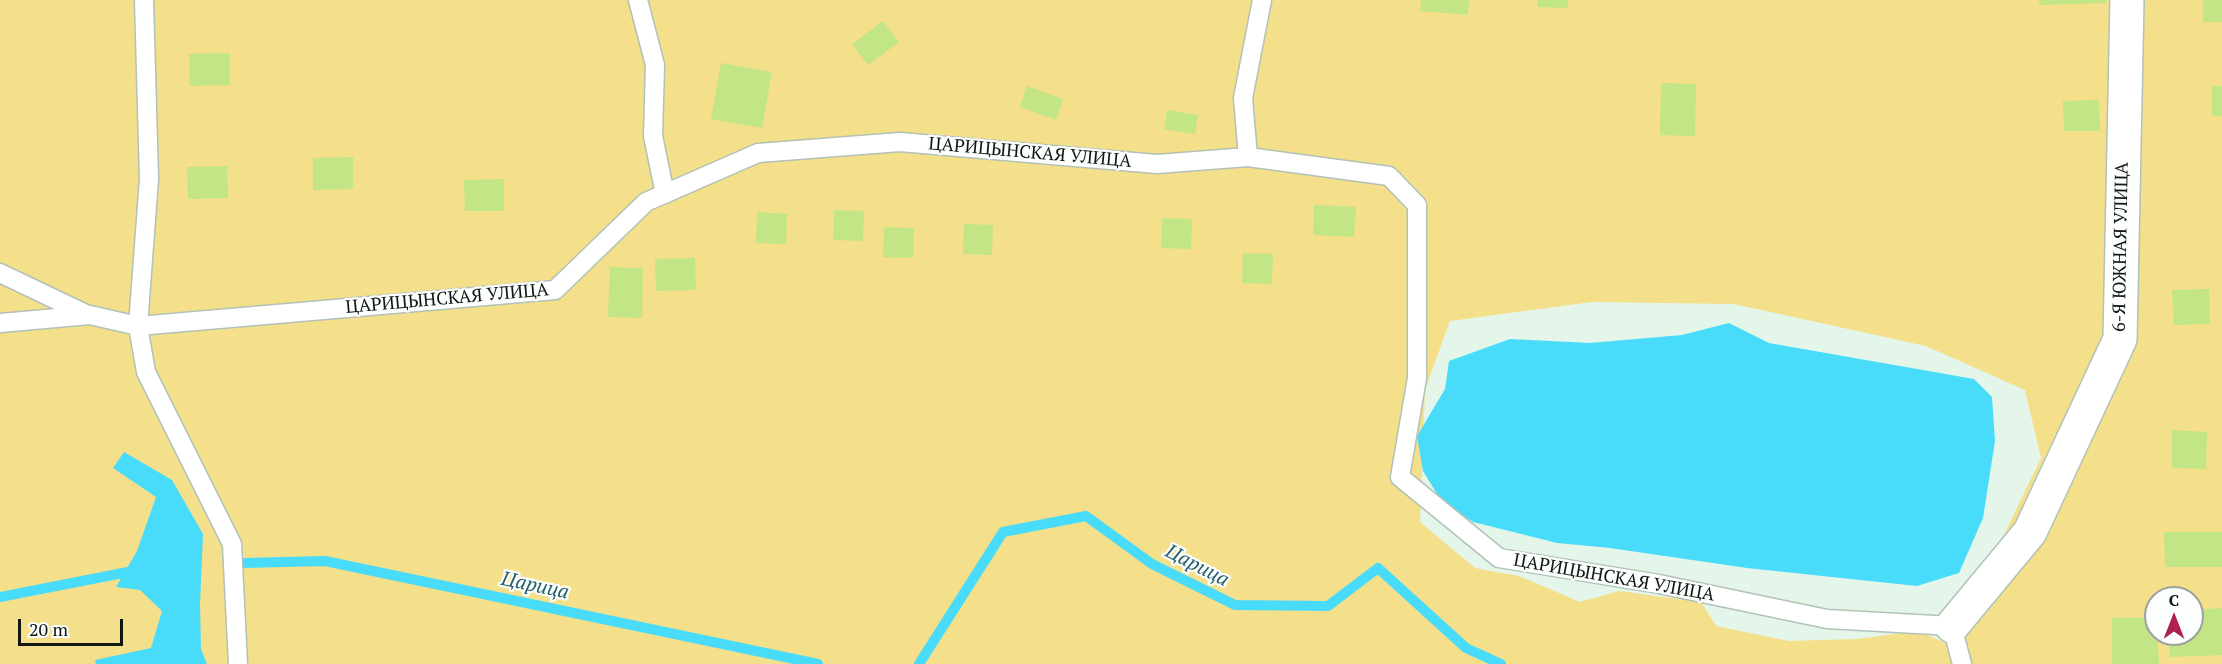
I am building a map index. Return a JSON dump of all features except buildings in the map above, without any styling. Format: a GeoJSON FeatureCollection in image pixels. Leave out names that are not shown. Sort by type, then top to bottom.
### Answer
{"type":"FeatureCollection","features":[{"type":"Feature","properties":{"kind":"street","name":"6-Я ЮЖНАЯ УЛИЦА"},"geometry":{"type":"LineString","coordinates":[[1952,626],[2030,532],[2120,339],[2127,0]]}},
{"type":"Feature","properties":{"kind":"lane"},"geometry":{"type":"LineString","coordinates":[[144,0],[149,179],[138,326],[146,372],[231,544],[238,664]]}},
{"type":"Feature","properties":{"kind":"lane"},"geometry":{"type":"LineString","coordinates":[[638,0],[655,65],[653,136],[665,194]]}},
{"type":"Feature","properties":{"kind":"lane"},"geometry":{"type":"LineString","coordinates":[[1248,157],[1243,98],[1262,0]]}},
{"type":"Feature","properties":{"kind":"lane","name":"ЦАРИЦЫНСКАЯ УЛИЦА"},"geometry":{"type":"LineString","coordinates":[[90,315],[138,326],[555,290],[646,202],[758,153],[900,142],[1157,164],[1248,157],[1389,176],[1417,206],[1417,378],[1400,477],[1499,558],[1659,584],[1827,619],[1952,626]]}},
{"type":"Feature","properties":{"kind":"lane"},"geometry":{"type":"LineString","coordinates":[[0,273],[90,315]]}},
{"type":"Feature","properties":{"kind":"lane"},"geometry":{"type":"LineString","coordinates":[[0,323],[90,315]]}},
{"type":"Feature","properties":{"kind":"lane"},"geometry":{"type":"LineString","coordinates":[[1952,626],[1962,664]]}},
{"type":"Feature","properties":{"kind":"shaded area"},"geometry":{"type":"Polygon","coordinates":[[[0,0],[2222,0],[2222,664],[0,664],[0,0]],[[1592,302],[1450,321],[1425,390],[1420,522],[1475,568],[1519,576],[1580,602],[1619,591],[1701,602],[1716,626],[1789,641],[1857,639],[1917,631],[1951,645],[2041,458],[2025,390],[1926,346],[1734,304],[1592,302]]]}},
{"type":"Feature","properties":{"kind":"water"},"geometry":{"type":"Polygon","coordinates":[[[1729,323],[1769,343],[1974,379],[1992,397],[1995,441],[1983,518],[1959,573],[1917,586],[1747,568],[1610,548],[1557,543],[1473,522],[1442,502],[1423,471],[1417,436],[1445,389],[1449,361],[1510,339],[1590,343],[1682,335],[1729,323]]]}},
{"type":"Feature","properties":{"kind":"water"},"geometry":{"type":"Polygon","coordinates":[[[124,452],[172,480],[203,534],[201,649],[207,664],[96,664],[95,660],[151,648],[162,611],[140,590],[116,587],[137,551],[156,497],[113,468],[124,452]]]}},
{"type":"Feature","properties":{"kind":"waterway","name":"Царица"},"geometry":{"type":"LineString","coordinates":[[919,664],[1003,532],[1086,516],[1152,564],[1235,605],[1328,606],[1378,568],[1466,648],[1501,664]]}},
{"type":"Feature","properties":{"kind":"waterway","name":"Царица"},"geometry":{"type":"LineString","coordinates":[[244,563],[325,561],[818,664]]}},
{"type":"Feature","properties":{"kind":"waterway","name":"Царица"},"geometry":{"type":"LineString","coordinates":[[0,597],[138,570]]}}]}
